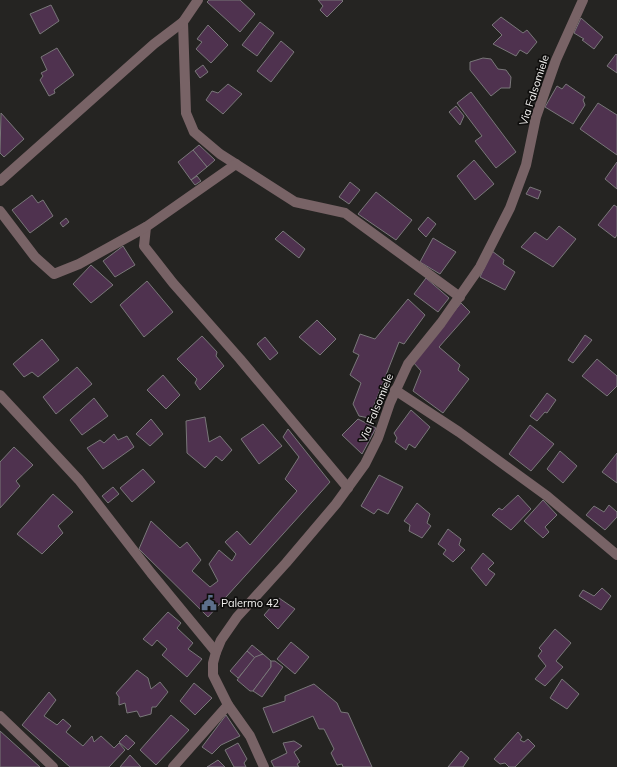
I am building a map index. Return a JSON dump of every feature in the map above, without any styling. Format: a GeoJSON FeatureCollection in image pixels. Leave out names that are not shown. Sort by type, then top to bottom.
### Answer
{"type":"FeatureCollection","features":[{"type":"Feature","properties":{"kind":"street"},"geometry":{"type":"LineString","coordinates":[[0,181],[154,44],[182,22],[198,0]]}},
{"type":"Feature","properties":{"kind":"street","name":"Via Falsomiele"},"geometry":{"type":"LineString","coordinates":[[264,767],[250,736],[228,705],[213,675],[213,663],[216,652],[221,640],[237,617],[286,563],[348,488],[365,464],[378,438],[395,390],[408,364],[460,297],[480,267],[510,208],[526,165],[536,117],[556,60],[583,0]]}},
{"type":"Feature","properties":{"kind":"street"},"geometry":{"type":"LineString","coordinates":[[182,22],[186,113],[194,132],[220,154],[295,202],[345,213],[460,297]]}},
{"type":"Feature","properties":{"kind":"street"},"geometry":{"type":"LineString","coordinates":[[0,211],[35,257],[54,274],[79,264],[146,227],[236,164]]}},
{"type":"Feature","properties":{"kind":"street"},"geometry":{"type":"LineString","coordinates":[[146,227],[144,246],[173,283],[240,359],[348,488]]}},
{"type":"Feature","properties":{"kind":"street"},"geometry":{"type":"LineString","coordinates":[[395,390],[459,432],[546,496],[617,555]]}},
{"type":"Feature","properties":{"kind":"street"},"geometry":{"type":"LineString","coordinates":[[0,395],[79,480],[151,573],[216,652]]}},
{"type":"Feature","properties":{"kind":"street"},"geometry":{"type":"LineString","coordinates":[[173,767],[228,705]]}},
{"type":"Feature","properties":{"kind":"street"},"geometry":{"type":"LineString","coordinates":[[0,716],[53,767]]}},
{"type":"Feature","properties":{"kind":"building"},"geometry":{"type":"Polygon","coordinates":[[[209,0],[240,0],[255,14],[240,32],[207,2],[209,0]]]}},
{"type":"Feature","properties":{"kind":"building"},"geometry":{"type":"Polygon","coordinates":[[[318,0],[343,1],[327,17],[320,10],[323,6],[318,0]]]}},
{"type":"Feature","properties":{"kind":"building"},"geometry":{"type":"Polygon","coordinates":[[[51,5],[59,21],[40,34],[30,14],[51,5]]]}},
{"type":"Feature","properties":{"kind":"building"},"geometry":{"type":"Polygon","coordinates":[[[501,17],[523,33],[527,30],[537,42],[527,54],[520,50],[516,56],[493,44],[502,35],[492,25],[501,17]]]}},
{"type":"Feature","properties":{"kind":"building"},"geometry":{"type":"Polygon","coordinates":[[[581,18],[603,37],[594,49],[582,40],[584,39],[574,33],[581,18]]]}},
{"type":"Feature","properties":{"kind":"building"},"geometry":{"type":"Polygon","coordinates":[[[260,22],[274,33],[257,56],[242,45],[260,22]]]}},
{"type":"Feature","properties":{"kind":"building"},"geometry":{"type":"Polygon","coordinates":[[[208,25],[228,45],[211,63],[196,49],[202,42],[197,39],[208,25]]]}},
{"type":"Feature","properties":{"kind":"building"},"geometry":{"type":"Polygon","coordinates":[[[281,41],[294,52],[271,82],[257,71],[281,41]]]}},
{"type":"Feature","properties":{"kind":"building"},"geometry":{"type":"Polygon","coordinates":[[[57,48],[74,75],[54,90],[55,93],[49,96],[40,80],[43,76],[41,73],[47,70],[41,57],[57,48]]]}},
{"type":"Feature","properties":{"kind":"building"},"geometry":{"type":"Polygon","coordinates":[[[616,54],[617,55],[617,73],[607,66],[616,54]]]}},
{"type":"Feature","properties":{"kind":"building"},"geometry":{"type":"Polygon","coordinates":[[[483,58],[491,59],[498,69],[506,70],[511,77],[510,88],[501,88],[491,96],[470,70],[470,62],[483,58]]]}},
{"type":"Feature","properties":{"kind":"building"},"geometry":{"type":"Polygon","coordinates":[[[203,65],[208,72],[200,78],[195,71],[203,65]]]}},
{"type":"Feature","properties":{"kind":"building"},"geometry":{"type":"Polygon","coordinates":[[[228,84],[242,94],[223,114],[206,100],[212,91],[218,93],[228,84]]]}},
{"type":"Feature","properties":{"kind":"building"},"geometry":{"type":"Polygon","coordinates":[[[566,84],[585,97],[583,100],[585,105],[573,124],[545,107],[557,86],[562,89],[566,84]]]}},
{"type":"Feature","properties":{"kind":"building"},"geometry":{"type":"Polygon","coordinates":[[[471,92],[516,152],[496,168],[475,141],[482,136],[457,103],[471,92]]]}},
{"type":"Feature","properties":{"kind":"building"},"geometry":{"type":"Polygon","coordinates":[[[598,103],[617,115],[617,155],[580,129],[598,103]]]}},
{"type":"Feature","properties":{"kind":"building"},"geometry":{"type":"Polygon","coordinates":[[[456,106],[464,116],[460,125],[449,112],[456,106]]]}},
{"type":"Feature","properties":{"kind":"building"},"geometry":{"type":"Polygon","coordinates":[[[1,113],[24,139],[4,157],[0,153],[1,113]]]}},
{"type":"Feature","properties":{"kind":"building"},"geometry":{"type":"Polygon","coordinates":[[[199,145],[215,160],[207,167],[193,150],[199,145]]]}},
{"type":"Feature","properties":{"kind":"building"},"geometry":{"type":"Polygon","coordinates":[[[193,150],[207,167],[191,180],[178,162],[193,150]]]}},
{"type":"Feature","properties":{"kind":"building"},"geometry":{"type":"Polygon","coordinates":[[[474,160],[494,184],[475,200],[457,176],[474,160]]]}},
{"type":"Feature","properties":{"kind":"building"},"geometry":{"type":"Polygon","coordinates":[[[617,162],[617,189],[605,179],[617,162]]]}},
{"type":"Feature","properties":{"kind":"building"},"geometry":{"type":"Polygon","coordinates":[[[197,176],[201,181],[195,185],[191,180],[197,176]]]}},
{"type":"Feature","properties":{"kind":"building"},"geometry":{"type":"Polygon","coordinates":[[[350,182],[360,190],[349,204],[339,197],[350,182]]]}},
{"type":"Feature","properties":{"kind":"building"},"geometry":{"type":"Polygon","coordinates":[[[530,187],[541,191],[538,199],[526,194],[530,187]]]}},
{"type":"Feature","properties":{"kind":"building"},"geometry":{"type":"Polygon","coordinates":[[[376,192],[412,220],[396,240],[358,214],[376,192]]]}},
{"type":"Feature","properties":{"kind":"building"},"geometry":{"type":"Polygon","coordinates":[[[32,195],[38,203],[43,200],[53,216],[30,233],[12,210],[32,195]]]}},
{"type":"Feature","properties":{"kind":"building"},"geometry":{"type":"Polygon","coordinates":[[[614,205],[617,207],[617,235],[615,238],[598,225],[614,205]]]}},
{"type":"Feature","properties":{"kind":"building"},"geometry":{"type":"Polygon","coordinates":[[[428,217],[436,224],[426,237],[418,229],[428,217]]]}},
{"type":"Feature","properties":{"kind":"building"},"geometry":{"type":"Polygon","coordinates":[[[66,218],[69,222],[63,227],[60,223],[66,218]]]}},
{"type":"Feature","properties":{"kind":"building"},"geometry":{"type":"Polygon","coordinates":[[[559,226],[576,239],[553,267],[521,247],[535,232],[547,240],[559,226]]]}},
{"type":"Feature","properties":{"kind":"building"},"geometry":{"type":"Polygon","coordinates":[[[283,231],[305,249],[299,258],[275,239],[283,231]]]}},
{"type":"Feature","properties":{"kind":"building"},"geometry":{"type":"Polygon","coordinates":[[[433,238],[456,252],[440,274],[420,262],[433,238]]]}},
{"type":"Feature","properties":{"kind":"building"},"geometry":{"type":"Polygon","coordinates":[[[123,246],[135,265],[115,277],[103,261],[123,246]]]}},
{"type":"Feature","properties":{"kind":"building"},"geometry":{"type":"Polygon","coordinates":[[[492,251],[504,260],[503,264],[515,272],[505,290],[480,277],[492,251]]]}},
{"type":"Feature","properties":{"kind":"building"},"geometry":{"type":"Polygon","coordinates":[[[91,265],[113,285],[91,303],[73,284],[91,265]]]}},
{"type":"Feature","properties":{"kind":"building"},"geometry":{"type":"Polygon","coordinates":[[[426,278],[449,298],[438,312],[414,294],[426,278]]]}},
{"type":"Feature","properties":{"kind":"building"},"geometry":{"type":"Polygon","coordinates":[[[147,281],[173,312],[144,337],[120,305],[147,281]]]}},
{"type":"Feature","properties":{"kind":"building"},"geometry":{"type":"Polygon","coordinates":[[[408,299],[425,315],[404,344],[399,342],[369,418],[359,416],[353,404],[361,383],[350,375],[359,355],[353,352],[360,334],[375,339],[408,299]]]}},
{"type":"Feature","properties":{"kind":"building"},"geometry":{"type":"Polygon","coordinates":[[[461,303],[470,312],[439,347],[460,365],[458,370],[469,379],[443,413],[413,391],[421,371],[413,362],[461,303]]]}},
{"type":"Feature","properties":{"kind":"building"},"geometry":{"type":"Polygon","coordinates":[[[317,320],[336,339],[320,355],[299,337],[317,320]]]}},
{"type":"Feature","properties":{"kind":"building"},"geometry":{"type":"Polygon","coordinates":[[[585,335],[592,340],[573,363],[568,360],[585,335]]]}},
{"type":"Feature","properties":{"kind":"building"},"geometry":{"type":"Polygon","coordinates":[[[202,336],[217,352],[216,356],[224,366],[200,390],[195,383],[197,379],[177,359],[202,336]]]}},
{"type":"Feature","properties":{"kind":"building"},"geometry":{"type":"Polygon","coordinates":[[[265,337],[278,353],[270,360],[257,344],[265,337]]]}},
{"type":"Feature","properties":{"kind":"building"},"geometry":{"type":"Polygon","coordinates":[[[42,339],[59,360],[38,377],[32,372],[24,377],[13,364],[42,339]]]}},
{"type":"Feature","properties":{"kind":"building"},"geometry":{"type":"Polygon","coordinates":[[[597,359],[617,376],[617,386],[607,396],[582,376],[597,359]]]}},
{"type":"Feature","properties":{"kind":"building"},"geometry":{"type":"Polygon","coordinates":[[[77,367],[92,384],[56,414],[43,397],[77,367]]]}},
{"type":"Feature","properties":{"kind":"building"},"geometry":{"type":"Polygon","coordinates":[[[163,375],[180,395],[166,409],[147,390],[163,375]]]}},
{"type":"Feature","properties":{"kind":"building"},"geometry":{"type":"Polygon","coordinates":[[[547,393],[556,400],[547,413],[545,412],[537,421],[530,416],[547,393]]]}},
{"type":"Feature","properties":{"kind":"building"},"geometry":{"type":"Polygon","coordinates":[[[94,398],[108,416],[82,435],[70,420],[94,398]]]}},
{"type":"Feature","properties":{"kind":"building"},"geometry":{"type":"Polygon","coordinates":[[[411,410],[430,427],[415,448],[409,444],[406,450],[395,442],[397,438],[394,433],[411,410]]]}},
{"type":"Feature","properties":{"kind":"building"},"geometry":{"type":"Polygon","coordinates":[[[205,417],[209,442],[220,436],[232,450],[222,461],[216,456],[205,468],[187,453],[186,421],[205,417]]]}},
{"type":"Feature","properties":{"kind":"building"},"geometry":{"type":"Polygon","coordinates":[[[151,419],[163,434],[150,446],[136,434],[151,419]]]}},
{"type":"Feature","properties":{"kind":"building"},"geometry":{"type":"Polygon","coordinates":[[[358,419],[376,428],[362,454],[342,435],[358,419]]]}},
{"type":"Feature","properties":{"kind":"building"},"geometry":{"type":"Polygon","coordinates":[[[263,424],[282,446],[259,464],[241,439],[263,424]]]}},
{"type":"Feature","properties":{"kind":"building"},"geometry":{"type":"Polygon","coordinates":[[[530,425],[554,444],[531,471],[509,454],[530,425]]]}},
{"type":"Feature","properties":{"kind":"building"},"geometry":{"type":"Polygon","coordinates":[[[288,429],[330,482],[208,617],[139,549],[151,521],[180,548],[187,542],[201,560],[192,571],[210,587],[218,581],[209,564],[219,550],[232,561],[236,554],[225,542],[237,531],[250,545],[297,491],[285,479],[299,457],[283,437],[288,429]]]}},
{"type":"Feature","properties":{"kind":"building"},"geometry":{"type":"Polygon","coordinates":[[[114,434],[118,440],[127,436],[134,447],[103,469],[87,448],[100,440],[104,443],[114,434]]]}},
{"type":"Feature","properties":{"kind":"building"},"geometry":{"type":"Polygon","coordinates":[[[14,447],[33,465],[16,481],[20,486],[0,508],[0,462],[14,447]]]}},
{"type":"Feature","properties":{"kind":"building"},"geometry":{"type":"Polygon","coordinates":[[[560,451],[577,466],[563,483],[547,469],[560,451]]]}},
{"type":"Feature","properties":{"kind":"building"},"geometry":{"type":"Polygon","coordinates":[[[617,453],[617,483],[602,472],[617,453]]]}},
{"type":"Feature","properties":{"kind":"building"},"geometry":{"type":"Polygon","coordinates":[[[143,469],[155,482],[132,502],[120,488],[143,469]]]}},
{"type":"Feature","properties":{"kind":"building"},"geometry":{"type":"Polygon","coordinates":[[[379,475],[403,487],[388,514],[378,509],[374,514],[361,506],[379,475]]]}},
{"type":"Feature","properties":{"kind":"building"},"geometry":{"type":"Polygon","coordinates":[[[113,487],[119,494],[108,503],[102,496],[113,487]]]}},
{"type":"Feature","properties":{"kind":"building"},"geometry":{"type":"Polygon","coordinates":[[[53,494],[73,512],[58,526],[63,533],[42,554],[17,534],[53,494]]]}},
{"type":"Feature","properties":{"kind":"building"},"geometry":{"type":"Polygon","coordinates":[[[518,495],[531,509],[511,530],[492,515],[499,508],[502,510],[518,495]]]}},
{"type":"Feature","properties":{"kind":"building"},"geometry":{"type":"Polygon","coordinates":[[[543,500],[557,515],[545,527],[549,532],[543,538],[524,521],[543,500]]]}},
{"type":"Feature","properties":{"kind":"building"},"geometry":{"type":"Polygon","coordinates":[[[417,503],[430,514],[427,523],[431,526],[422,538],[409,531],[410,525],[404,521],[417,503]]]}},
{"type":"Feature","properties":{"kind":"building"},"geometry":{"type":"Polygon","coordinates":[[[609,505],[617,512],[617,517],[605,530],[586,515],[594,506],[604,512],[609,505]]]}},
{"type":"Feature","properties":{"kind":"building"},"geometry":{"type":"Polygon","coordinates":[[[448,529],[461,539],[459,545],[465,550],[453,562],[443,554],[446,550],[438,544],[448,529]]]}},
{"type":"Feature","properties":{"kind":"building"},"geometry":{"type":"Polygon","coordinates":[[[483,553],[494,563],[488,569],[495,574],[486,586],[471,568],[483,553]]]}},
{"type":"Feature","properties":{"kind":"building"},"geometry":{"type":"Polygon","coordinates":[[[602,588],[611,596],[601,610],[579,596],[583,590],[594,596],[602,588]]]}},
{"type":"Feature","properties":{"kind":"building"},"geometry":{"type":"Polygon","coordinates":[[[279,598],[295,609],[278,629],[264,615],[279,598]]]}},
{"type":"Feature","properties":{"kind":"building"},"geometry":{"type":"Polygon","coordinates":[[[168,612],[181,623],[177,628],[193,643],[188,649],[202,659],[187,677],[162,655],[167,649],[157,640],[152,646],[143,639],[168,612]]]}},
{"type":"Feature","properties":{"kind":"building"},"geometry":{"type":"Polygon","coordinates":[[[555,629],[571,643],[556,661],[563,667],[545,686],[535,679],[546,666],[538,656],[542,651],[539,648],[555,629]]]}},
{"type":"Feature","properties":{"kind":"building"},"geometry":{"type":"Polygon","coordinates":[[[291,642],[309,657],[295,674],[277,659],[291,642]]]}},
{"type":"Feature","properties":{"kind":"building"},"geometry":{"type":"Polygon","coordinates":[[[252,645],[263,654],[255,658],[247,651],[252,645]]]}},
{"type":"Feature","properties":{"kind":"building"},"geometry":{"type":"Polygon","coordinates":[[[247,651],[255,658],[238,678],[230,671],[247,651]]]}},
{"type":"Feature","properties":{"kind":"building"},"geometry":{"type":"Polygon","coordinates":[[[263,654],[271,661],[271,667],[253,691],[250,691],[237,680],[255,657],[263,654]]]}},
{"type":"Feature","properties":{"kind":"building"},"geometry":{"type":"Polygon","coordinates":[[[271,661],[275,661],[283,667],[262,697],[253,691],[271,667],[271,661]]]}},
{"type":"Feature","properties":{"kind":"building"},"geometry":{"type":"Polygon","coordinates":[[[137,670],[148,678],[151,689],[160,682],[168,692],[156,707],[152,707],[151,714],[140,717],[137,711],[127,713],[125,703],[119,705],[119,697],[116,693],[137,670]]]}},
{"type":"Feature","properties":{"kind":"building"},"geometry":{"type":"Polygon","coordinates":[[[562,679],[579,694],[567,709],[550,698],[562,679]]]}},
{"type":"Feature","properties":{"kind":"building"},"geometry":{"type":"Polygon","coordinates":[[[194,683],[212,698],[195,715],[180,701],[194,683]]]}},
{"type":"Feature","properties":{"kind":"building"},"geometry":{"type":"Polygon","coordinates":[[[314,684],[337,703],[341,712],[348,713],[372,767],[343,767],[342,764],[337,765],[331,753],[334,749],[324,729],[319,729],[313,716],[273,733],[263,708],[285,701],[285,696],[314,684]]]}},
{"type":"Feature","properties":{"kind":"building"},"geometry":{"type":"Polygon","coordinates":[[[49,692],[56,700],[44,716],[57,725],[63,719],[71,726],[66,732],[83,746],[92,736],[94,742],[101,736],[114,748],[119,743],[125,750],[109,767],[70,767],[22,725],[49,692]]]}},
{"type":"Feature","properties":{"kind":"building"},"geometry":{"type":"Polygon","coordinates":[[[171,715],[189,730],[156,765],[140,750],[171,715]]]}},
{"type":"Feature","properties":{"kind":"building"},"geometry":{"type":"Polygon","coordinates":[[[226,715],[240,736],[221,745],[212,754],[202,747],[226,715]]]}},
{"type":"Feature","properties":{"kind":"building"},"geometry":{"type":"Polygon","coordinates":[[[0,731],[40,767],[0,767],[0,731]]]}},
{"type":"Feature","properties":{"kind":"building"},"geometry":{"type":"Polygon","coordinates":[[[518,732],[522,737],[520,740],[524,742],[528,739],[535,746],[515,767],[509,767],[505,763],[500,764],[494,759],[518,732]]]}},
{"type":"Feature","properties":{"kind":"building"},"geometry":{"type":"Polygon","coordinates":[[[126,735],[135,743],[128,750],[119,742],[126,735]]]}},
{"type":"Feature","properties":{"kind":"building"},"geometry":{"type":"Polygon","coordinates":[[[294,741],[302,746],[294,752],[300,762],[297,764],[299,767],[274,767],[271,761],[287,753],[283,743],[294,741]]]}},
{"type":"Feature","properties":{"kind":"building"},"geometry":{"type":"Polygon","coordinates":[[[238,743],[247,759],[244,763],[246,767],[234,767],[225,750],[238,743]]]}},
{"type":"Feature","properties":{"kind":"building"},"geometry":{"type":"Polygon","coordinates":[[[461,751],[469,758],[463,767],[448,767],[461,751]]]}},
{"type":"Feature","properties":{"kind":"building"},"geometry":{"type":"Polygon","coordinates":[[[130,755],[141,767],[120,767],[130,755]]]}},
{"type":"Feature","properties":{"kind":"building"},"geometry":{"type":"Polygon","coordinates":[[[218,760],[225,767],[207,767],[218,760]]]}},
{"type":"Feature","properties":{"kind":"place","name":"Palermo 42"},"geometry":{"type":"Point","coordinates":[209,603]}}]}
